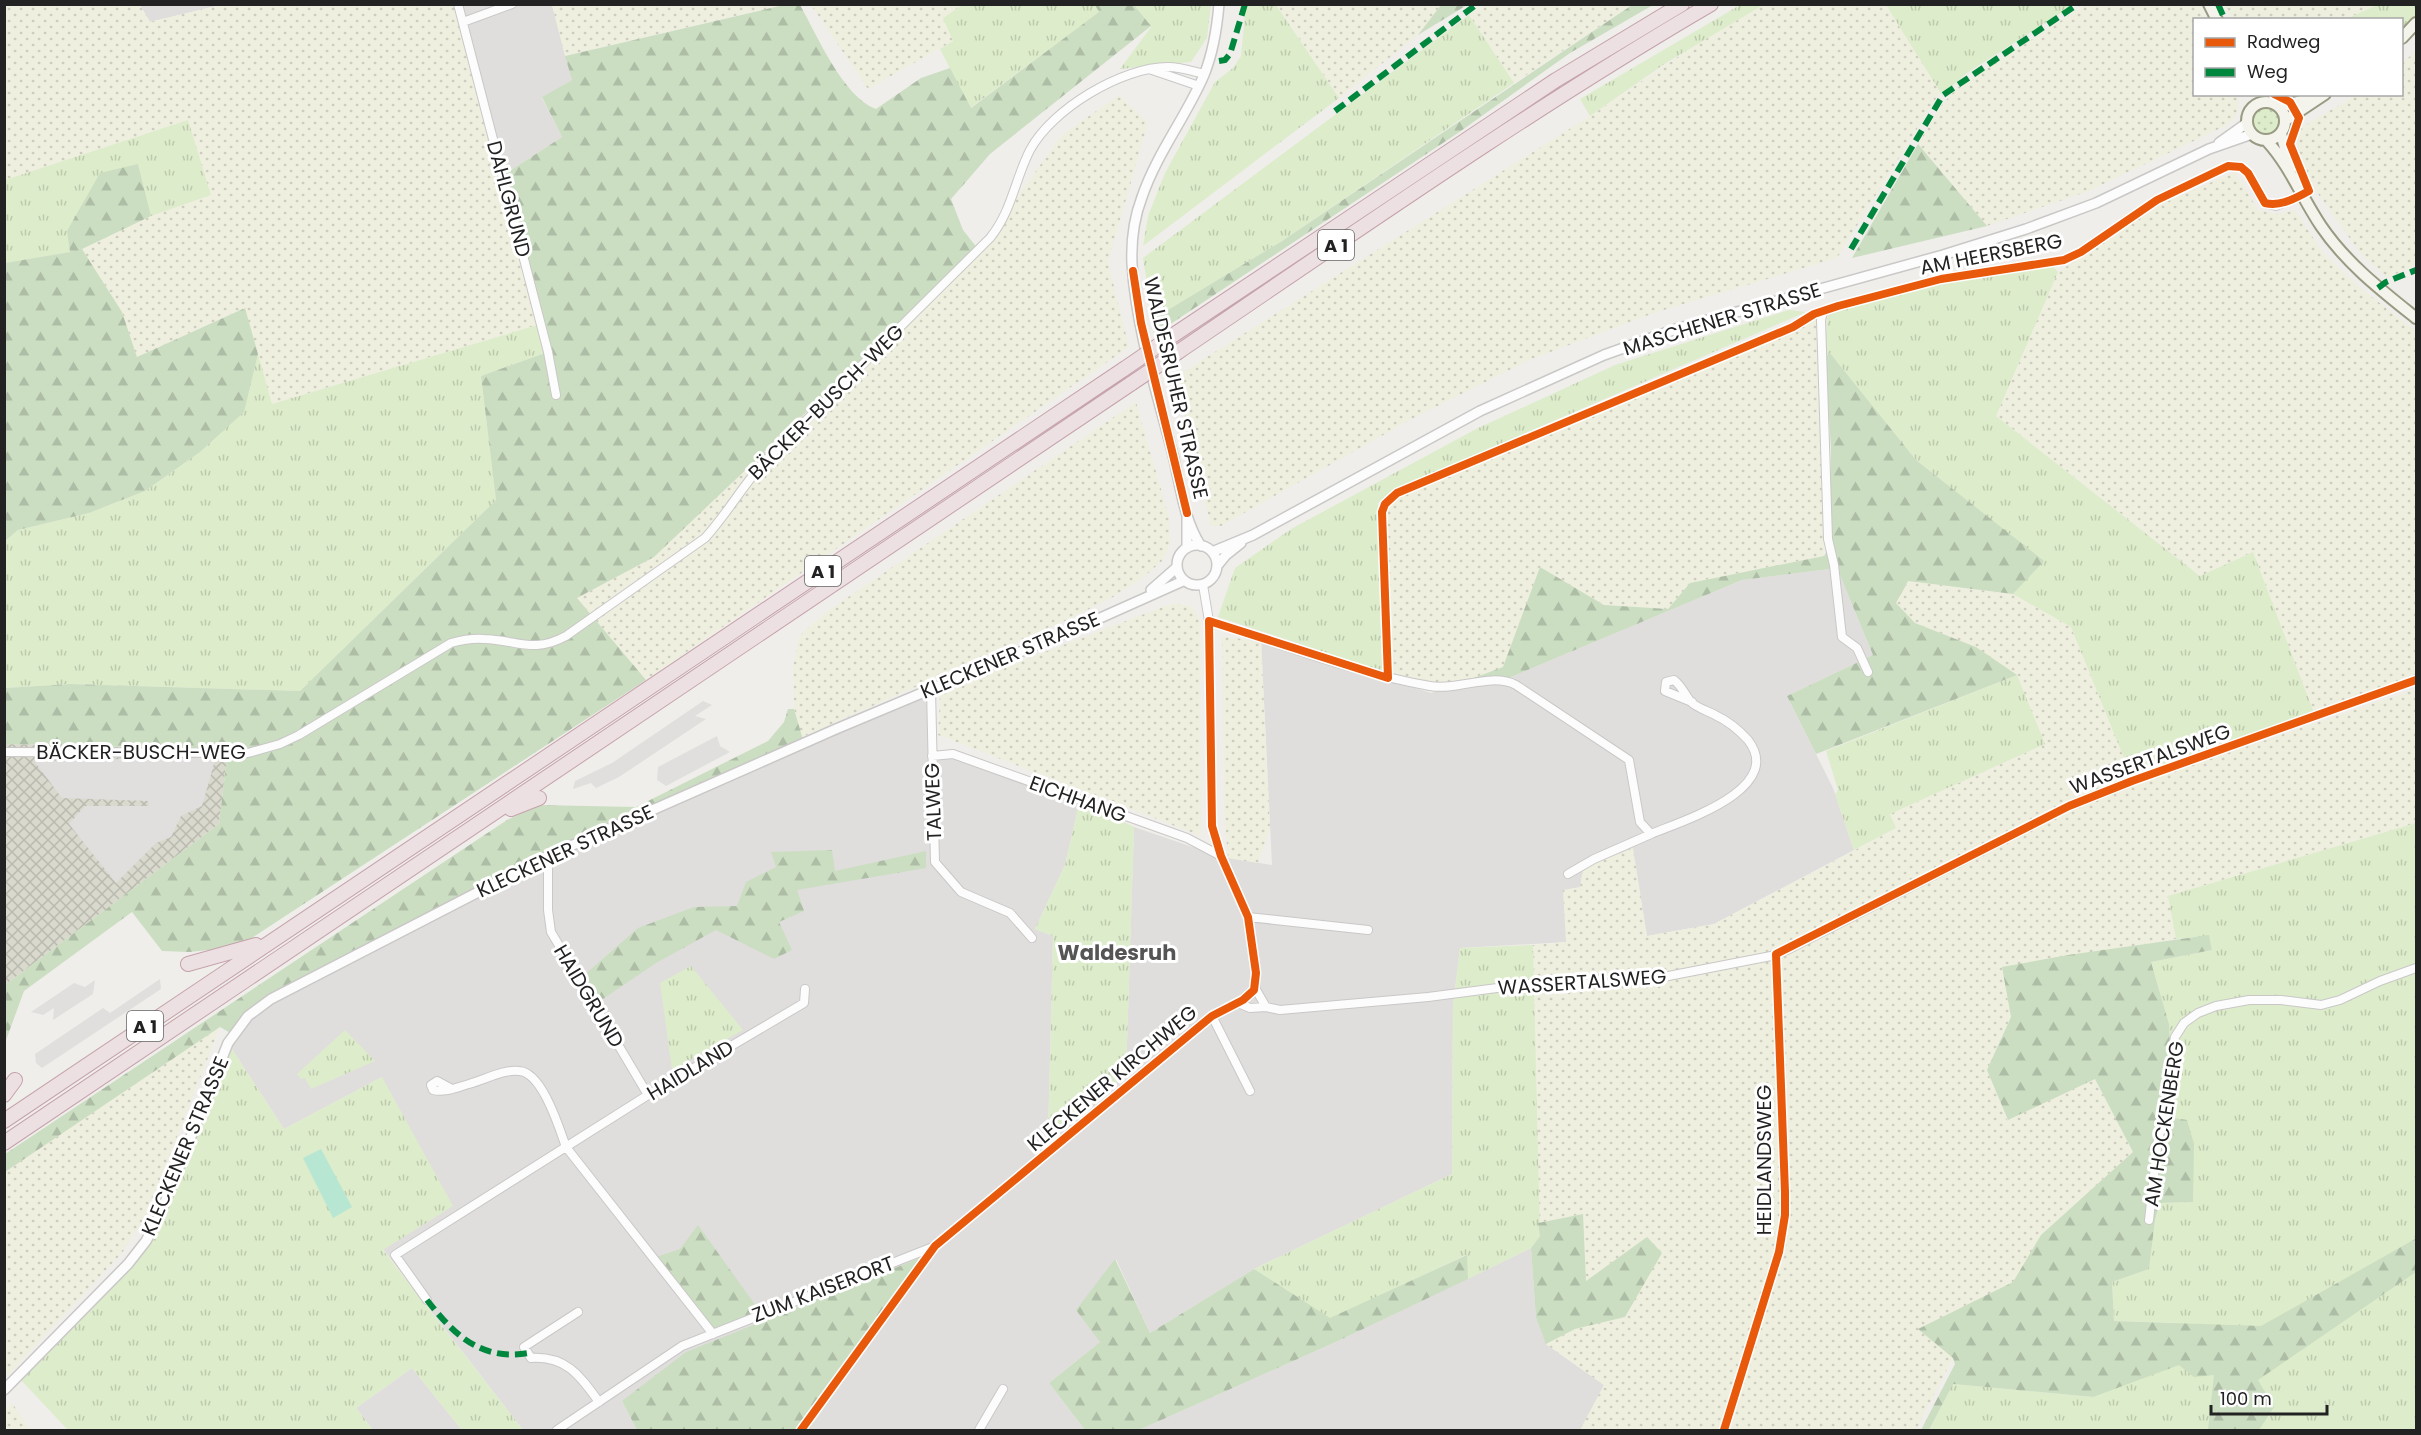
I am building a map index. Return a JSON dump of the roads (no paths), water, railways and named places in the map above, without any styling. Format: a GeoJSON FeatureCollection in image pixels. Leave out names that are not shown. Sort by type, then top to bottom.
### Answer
{"type":"FeatureCollection","features":[{"type":"Feature","properties":{"kind":"highway","name":"A 1"},"geometry":{"type":"LineString","coordinates":[[4,1121],[1556,80],[1682,4]]}},
{"type":"Feature","properties":{"kind":"highway","name":"A 1"},"geometry":{"type":"LineString","coordinates":[[4,1143],[1494,139],[1591,76],[1711,4]]}},
{"type":"Feature","properties":{"kind":"highway"},"geometry":{"type":"LineString","coordinates":[[783,632],[812,599]]}},
{"type":"Feature","properties":{"kind":"highway"},"geometry":{"type":"LineString","coordinates":[[489,817],[540,798]]}},
{"type":"Feature","properties":{"kind":"highway"},"geometry":{"type":"LineString","coordinates":[[188,964],[237,952],[285,932]]}},
{"type":"Feature","properties":{"kind":"highway"},"geometry":{"type":"LineString","coordinates":[[4,1095],[15,1080]]}},
{"type":"Feature","properties":{"kind":"main road"},"geometry":{"type":"LineString","coordinates":[[2209,4],[2216,18]]}},
{"type":"Feature","properties":{"kind":"main road"},"geometry":{"type":"LineString","coordinates":[[2403,37],[2416,23]]}},
{"type":"Feature","properties":{"kind":"main road"},"geometry":{"type":"LineString","coordinates":[[2250,96],[2253,107]]}},
{"type":"Feature","properties":{"kind":"main road"},"geometry":{"type":"LineString","coordinates":[[2280,107],[2313,96]]}},
{"type":"Feature","properties":{"kind":"main road"},"geometry":{"type":"LineString","coordinates":[[2267,141],[2281,134],[2286,120],[2322,96]]}},
{"type":"Feature","properties":{"kind":"main road"},"geometry":{"type":"LineString","coordinates":[[2286,120],[2280,107],[2263,98],[2249,113],[2247,123],[2252,134],[2267,141],[2295,179]]}},
{"type":"Feature","properties":{"kind":"main road"},"geometry":{"type":"LineString","coordinates":[[2281,134],[2295,179],[2320,225],[2345,257],[2378,288],[2416,318]]}},
{"type":"Feature","properties":{"kind":"street","name":"DAHLGRUND"},"geometry":{"type":"LineString","coordinates":[[458,4],[548,352],[556,395]]}},
{"type":"Feature","properties":{"kind":"street"},"geometry":{"type":"LineString","coordinates":[[463,22],[512,4]]}},
{"type":"Feature","properties":{"kind":"street","name":"WALDESRUHER STRASSE"},"geometry":{"type":"LineString","coordinates":[[1201,546],[1195,537],[1187,513],[1141,323],[1134,285],[1132,248],[1136,217],[1149,177],[1204,74],[1218,21],[1219,4]]}},
{"type":"Feature","properties":{"kind":"street","name":"BÄCKER-BUSCH-WEG"},"geometry":{"type":"LineString","coordinates":[[4,752],[248,753],[280,744],[299,735],[451,643],[468,639],[486,639],[520,646],[537,646],[553,643],[566,636],[705,538],[716,526],[739,491],[765,461],[990,237],[1000,225],[1011,204],[1032,148],[1047,127],[1085,98],[1118,78],[1134,72],[1158,68],[1180,68],[1204,74]]}},
{"type":"Feature","properties":{"kind":"street"},"geometry":{"type":"LineString","coordinates":[[1150,70],[1199,86]]}},
{"type":"Feature","properties":{"kind":"street","name":"MASCHENER STRASSE"},"geometry":{"type":"LineString","coordinates":[[2209,149],[2247,123]]}},
{"type":"Feature","properties":{"kind":"street","name":"MASCHENER STRASSE"},"geometry":{"type":"LineString","coordinates":[[1212,552],[1253,535],[1480,411],[1594,360],[1679,328],[1943,255],[2026,229],[2096,203],[2209,149],[2252,134]]}},
{"type":"Feature","properties":{"kind":"street","name":"AM HEERSBERG"},"geometry":{"type":"LineString","coordinates":[[1868,672],[1857,648],[1842,638],[1834,565],[1828,539],[1821,320],[1823,312],[1941,279],[2064,260],[2081,252],[2157,200],[2228,166],[2241,167],[2248,173],[2265,203],[2276,206],[2302,194]]}},
{"type":"Feature","properties":{"kind":"street","name":"WALDESRUHER STRASSE"},"geometry":{"type":"LineString","coordinates":[[1187,513],[1187,548]]}},
{"type":"Feature","properties":{"kind":"street","name":"MASCHENER STRASSE"},"geometry":{"type":"LineString","coordinates":[[1217,566],[1226,555],[1253,535]]}},
{"type":"Feature","properties":{"kind":"street"},"geometry":{"type":"LineString","coordinates":[[1201,546],[1212,552],[1217,566],[1211,580],[1203,585],[1192,585],[1183,581],[1176,568],[1178,556],[1187,548],[1201,546]]}},
{"type":"Feature","properties":{"kind":"street","name":"KLECKENER STRASSE"},"geometry":{"type":"LineString","coordinates":[[1134,602],[1176,568]]}},
{"type":"Feature","properties":{"kind":"street","name":"KLECKENER STRASSE"},"geometry":{"type":"LineString","coordinates":[[4,1390],[137,1253],[160,1215],[223,1054],[233,1035],[248,1016],[271,999],[548,855],[1183,581]]}},
{"type":"Feature","properties":{"kind":"street"},"geometry":{"type":"LineString","coordinates":[[1203,585],[1209,621],[1212,826],[1221,856],[1248,916],[1256,973],[1255,988],[1266,1007]]}},
{"type":"Feature","properties":{"kind":"street"},"geometry":{"type":"LineString","coordinates":[[1209,621],[1388,678],[1434,687],[1504,680],[1516,685],[1629,760],[1640,822],[1652,834]]}},
{"type":"Feature","properties":{"kind":"street","name":"WASSERTALSWEG"},"geometry":{"type":"LineString","coordinates":[[1238,1003],[1250,1008],[1266,1007],[1280,1010],[1419,998],[1528,984],[1653,979],[1776,954],[2069,806],[2132,781],[2416,680]]}},
{"type":"Feature","properties":{"kind":"street","name":"TALWEG"},"geometry":{"type":"LineString","coordinates":[[931,689],[933,696],[935,862],[962,892],[1010,913],[1032,938]]}},
{"type":"Feature","properties":{"kind":"street"},"geometry":{"type":"LineString","coordinates":[[1568,874],[1594,859],[1711,808],[1739,793],[1751,780],[1754,754],[1749,741],[1731,724],[1692,702]]}},
{"type":"Feature","properties":{"kind":"street","name":"EICHHANG"},"geometry":{"type":"LineString","coordinates":[[932,756],[953,754],[1187,838],[1221,856]]}},
{"type":"Feature","properties":{"kind":"street","name":"HAIDGRUND"},"geometry":{"type":"LineString","coordinates":[[548,855],[548,910],[551,932],[648,1095]]}},
{"type":"Feature","properties":{"kind":"street"},"geometry":{"type":"LineString","coordinates":[[1248,916],[1368,930]]}},
{"type":"Feature","properties":{"kind":"street","name":"HEIDLANDSWEG"},"geometry":{"type":"LineString","coordinates":[[1724,1431],[1783,1234],[1785,1192],[1776,954]]}},
{"type":"Feature","properties":{"kind":"street","name":"AM HOCKENBERG"},"geometry":{"type":"LineString","coordinates":[[2149,1220],[2158,1139],[2174,1085],[2173,1046],[2175,1037],[2184,1023],[2198,1013],[2216,1006],[2249,1000],[2281,1000],[2321,1005],[2340,1000],[2380,981],[2416,968]]}},
{"type":"Feature","properties":{"kind":"street","name":"KLECKENER KIRCHWEG"},"geometry":{"type":"LineString","coordinates":[[801,1431],[935,1246],[1212,1016],[1247,998],[1255,988]]}},
{"type":"Feature","properties":{"kind":"street","name":"HAIDLAND"},"geometry":{"type":"LineString","coordinates":[[427,1300],[395,1255],[648,1095],[804,1003],[805,989]]}},
{"type":"Feature","properties":{"kind":"street"},"geometry":{"type":"LineString","coordinates":[[1212,1016],[1250,1091]]}},
{"type":"Feature","properties":{"kind":"street"},"geometry":{"type":"LineString","coordinates":[[452,1089],[516,1070],[528,1072],[555,1113],[566,1147],[713,1334]]}},
{"type":"Feature","properties":{"kind":"street","name":"ZUM KAISERORT"},"geometry":{"type":"LineString","coordinates":[[557,1431],[682,1346],[760,1313],[935,1246]]}},
{"type":"Feature","properties":{"kind":"street"},"geometry":{"type":"LineString","coordinates":[[578,1312],[524,1347],[531,1358],[541,1357],[561,1363],[577,1372],[599,1402]]}},
{"type":"Feature","properties":{"kind":"street"},"geometry":{"type":"LineString","coordinates":[[979,1431],[1003,1389]]}},
{"type":"Feature","properties":{"kind":"district","name":"Waldesruh"},"geometry":{"type":"Point","coordinates":[1117,952]}}]}
